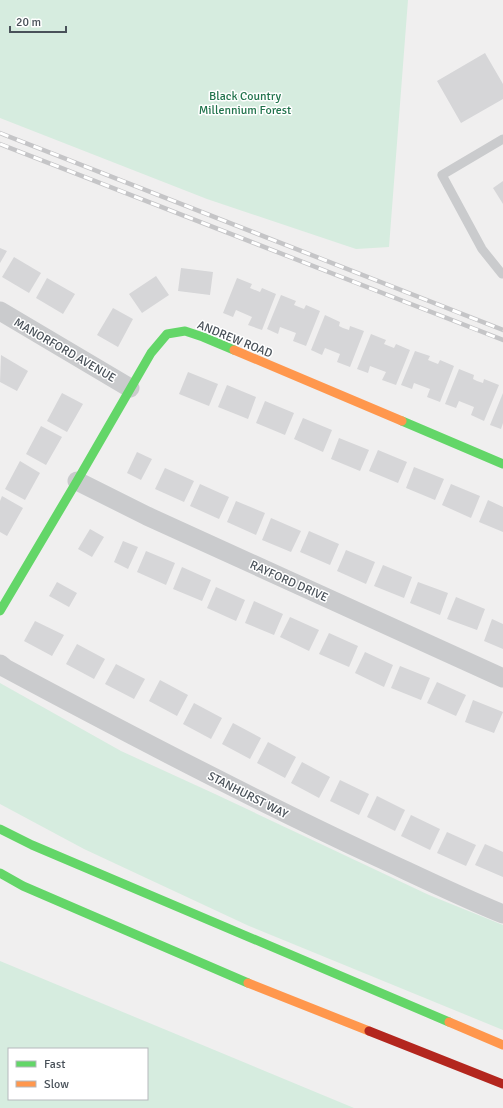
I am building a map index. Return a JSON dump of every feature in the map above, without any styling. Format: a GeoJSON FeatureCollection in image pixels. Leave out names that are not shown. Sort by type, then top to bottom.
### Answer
{"type":"FeatureCollection","features":[{"type":"Feature","properties":{"kind":"main road","name":"ANDREW ROAD"},"geometry":{"type":"LineString","coordinates":[[0,611],[151,353],[167,334],[185,331],[203,337],[503,464]]}},
{"type":"Feature","properties":{"kind":"main road"},"geometry":{"type":"LineString","coordinates":[[0,829],[32,845],[503,1044]]}},
{"type":"Feature","properties":{"kind":"main road"},"geometry":{"type":"LineString","coordinates":[[0,873],[23,886],[250,984],[503,1084]]}},
{"type":"Feature","properties":{"kind":"street","name":"MANORFORD AVENUE"},"geometry":{"type":"LineString","coordinates":[[0,311],[130,388]]}},
{"type":"Feature","properties":{"kind":"street","name":"RAYFORD DRIVE"},"geometry":{"type":"LineString","coordinates":[[77,481],[147,516],[503,678]]}},
{"type":"Feature","properties":{"kind":"street","name":"STANHURST WAY"},"geometry":{"type":"LineString","coordinates":[[0,664],[149,745],[327,834],[468,900],[503,914]]}},
{"type":"Feature","properties":{"kind":"lane"},"geometry":{"type":"LineString","coordinates":[[503,139],[442,175],[482,249],[502,274],[503,273]]}},
{"type":"Feature","properties":{"kind":"green space","name":"Black Country Millennium Forest"},"geometry":{"type":"Polygon","coordinates":[[[0,0],[408,0],[389,247],[356,249],[207,199],[0,118],[0,0]]]}},
{"type":"Feature","properties":{"kind":"green space"},"geometry":{"type":"Polygon","coordinates":[[[0,683],[121,751],[429,895],[503,925],[503,1030],[249,926],[84,849],[0,804],[0,683]]]}},
{"type":"Feature","properties":{"kind":"green space"},"geometry":{"type":"Polygon","coordinates":[[[0,961],[354,1108],[0,1108],[0,961]]]}},
{"type":"Feature","properties":{"kind":"building"},"geometry":{"type":"Polygon","coordinates":[[[485,53],[503,84],[503,99],[461,123],[437,81],[485,53]]]}},
{"type":"Feature","properties":{"kind":"building"},"geometry":{"type":"Polygon","coordinates":[[[503,181],[503,204],[493,188],[503,181]]]}},
{"type":"Feature","properties":{"kind":"building"},"geometry":{"type":"Polygon","coordinates":[[[0,248],[7,251],[0,263],[0,248]]]}},
{"type":"Feature","properties":{"kind":"building"},"geometry":{"type":"Polygon","coordinates":[[[14,257],[41,273],[29,293],[2,277],[14,257]]]}},
{"type":"Feature","properties":{"kind":"building"},"geometry":{"type":"Polygon","coordinates":[[[181,268],[213,272],[210,295],[178,291],[181,268]]]}},
{"type":"Feature","properties":{"kind":"building"},"geometry":{"type":"Polygon","coordinates":[[[156,276],[169,295],[142,313],[129,294],[156,276]]]}},
{"type":"Feature","properties":{"kind":"building"},"geometry":{"type":"Polygon","coordinates":[[[47,278],[75,294],[63,314],[36,298],[47,278]]]}},
{"type":"Feature","properties":{"kind":"building"},"geometry":{"type":"Polygon","coordinates":[[[237,278],[252,284],[250,288],[260,292],[262,288],[276,294],[262,330],[248,325],[252,317],[236,310],[233,317],[223,313],[237,278]]]}},
{"type":"Feature","properties":{"kind":"building"},"geometry":{"type":"Polygon","coordinates":[[[281,295],[296,301],[294,305],[304,309],[306,305],[320,311],[306,346],[293,341],[296,333],[280,327],[278,334],[267,329],[281,295]]]}},
{"type":"Feature","properties":{"kind":"building"},"geometry":{"type":"Polygon","coordinates":[[[113,308],[133,319],[118,347],[97,335],[113,308]]]}},
{"type":"Feature","properties":{"kind":"building"},"geometry":{"type":"Polygon","coordinates":[[[325,315],[340,322],[339,326],[343,328],[349,330],[350,326],[364,331],[350,367],[337,362],[340,354],[325,348],[322,355],[311,350],[325,315]]]}},
{"type":"Feature","properties":{"kind":"building"},"geometry":{"type":"Polygon","coordinates":[[[371,334],[386,340],[384,344],[394,348],[396,344],[410,350],[396,385],[382,380],[386,372],[370,366],[368,373],[357,369],[371,334]]]}},
{"type":"Feature","properties":{"kind":"building"},"geometry":{"type":"Polygon","coordinates":[[[415,351],[430,356],[428,360],[438,364],[440,360],[454,366],[440,402],[427,397],[430,389],[414,383],[412,389],[401,385],[415,351]]]}},
{"type":"Feature","properties":{"kind":"building"},"geometry":{"type":"Polygon","coordinates":[[[1,355],[28,371],[17,391],[0,382],[1,355]]]}},
{"type":"Feature","properties":{"kind":"building"},"geometry":{"type":"Polygon","coordinates":[[[459,369],[474,375],[473,379],[477,381],[483,383],[484,379],[499,385],[484,421],[471,415],[474,407],[459,401],[456,408],[445,404],[459,369]]]}},
{"type":"Feature","properties":{"kind":"building"},"geometry":{"type":"Polygon","coordinates":[[[188,372],[218,384],[209,406],[179,394],[188,372]]]}},
{"type":"Feature","properties":{"kind":"building"},"geometry":{"type":"Polygon","coordinates":[[[227,385],[256,397],[248,419],[218,407],[227,385]]]}},
{"type":"Feature","properties":{"kind":"building"},"geometry":{"type":"Polygon","coordinates":[[[62,393],[83,404],[67,432],[47,421],[62,393]]]}},
{"type":"Feature","properties":{"kind":"building"},"geometry":{"type":"Polygon","coordinates":[[[503,393],[503,423],[501,429],[490,425],[503,393]]]}},
{"type":"Feature","properties":{"kind":"building"},"geometry":{"type":"Polygon","coordinates":[[[265,401],[294,413],[285,435],[256,423],[265,401]]]}},
{"type":"Feature","properties":{"kind":"building"},"geometry":{"type":"Polygon","coordinates":[[[303,418],[332,430],[323,452],[294,439],[303,418]]]}},
{"type":"Feature","properties":{"kind":"building"},"geometry":{"type":"Polygon","coordinates":[[[41,426],[62,437],[46,465],[26,454],[41,426]]]}},
{"type":"Feature","properties":{"kind":"building"},"geometry":{"type":"Polygon","coordinates":[[[339,438],[369,450],[360,471],[331,459],[339,438]]]}},
{"type":"Feature","properties":{"kind":"building"},"geometry":{"type":"Polygon","coordinates":[[[378,450],[407,462],[398,483],[369,471],[378,450]]]}},
{"type":"Feature","properties":{"kind":"building"},"geometry":{"type":"Polygon","coordinates":[[[137,452],[152,459],[141,480],[127,473],[137,452]]]}},
{"type":"Feature","properties":{"kind":"building"},"geometry":{"type":"Polygon","coordinates":[[[20,461],[40,473],[25,500],[5,489],[20,461]]]}},
{"type":"Feature","properties":{"kind":"building"},"geometry":{"type":"Polygon","coordinates":[[[414,467],[444,479],[435,500],[406,488],[414,467]]]}},
{"type":"Feature","properties":{"kind":"building"},"geometry":{"type":"Polygon","coordinates":[[[165,468],[194,481],[184,502],[155,489],[165,468]]]}},
{"type":"Feature","properties":{"kind":"building"},"geometry":{"type":"Polygon","coordinates":[[[200,484],[229,497],[219,519],[190,506],[200,484]]]}},
{"type":"Feature","properties":{"kind":"building"},"geometry":{"type":"Polygon","coordinates":[[[451,484],[480,496],[471,518],[442,505],[451,484]]]}},
{"type":"Feature","properties":{"kind":"building"},"geometry":{"type":"Polygon","coordinates":[[[2,496],[23,508],[7,536],[0,532],[0,501],[2,496]]]}},
{"type":"Feature","properties":{"kind":"building"},"geometry":{"type":"Polygon","coordinates":[[[488,500],[503,507],[503,532],[479,522],[488,500]]]}},
{"type":"Feature","properties":{"kind":"building"},"geometry":{"type":"Polygon","coordinates":[[[236,501],[265,513],[256,535],[227,522],[236,501]]]}},
{"type":"Feature","properties":{"kind":"building"},"geometry":{"type":"Polygon","coordinates":[[[271,518],[301,531],[291,552],[262,540],[271,518]]]}},
{"type":"Feature","properties":{"kind":"building"},"geometry":{"type":"Polygon","coordinates":[[[90,529],[104,537],[92,557],[78,549],[90,529]]]}},
{"type":"Feature","properties":{"kind":"building"},"geometry":{"type":"Polygon","coordinates":[[[309,531],[339,544],[330,565],[300,552],[309,531]]]}},
{"type":"Feature","properties":{"kind":"building"},"geometry":{"type":"Polygon","coordinates":[[[123,541],[138,547],[128,569],[114,562],[123,541]]]}},
{"type":"Feature","properties":{"kind":"building"},"geometry":{"type":"Polygon","coordinates":[[[346,550],[375,562],[366,584],[337,571],[346,550]]]}},
{"type":"Feature","properties":{"kind":"building"},"geometry":{"type":"Polygon","coordinates":[[[146,551],[175,563],[166,585],[137,572],[146,551]]]}},
{"type":"Feature","properties":{"kind":"building"},"geometry":{"type":"Polygon","coordinates":[[[383,565],[412,577],[404,598],[374,586],[383,565]]]}},
{"type":"Feature","properties":{"kind":"building"},"geometry":{"type":"Polygon","coordinates":[[[182,567],[211,580],[202,601],[173,589],[182,567]]]}},
{"type":"Feature","properties":{"kind":"building"},"geometry":{"type":"Polygon","coordinates":[[[57,582],[77,593],[69,607],[49,596],[57,582]]]}},
{"type":"Feature","properties":{"kind":"building"},"geometry":{"type":"Polygon","coordinates":[[[418,582],[448,593],[440,615],[410,603],[418,582]]]}},
{"type":"Feature","properties":{"kind":"building"},"geometry":{"type":"Polygon","coordinates":[[[216,587],[245,600],[236,621],[207,608],[216,587]]]}},
{"type":"Feature","properties":{"kind":"building"},"geometry":{"type":"Polygon","coordinates":[[[456,597],[485,609],[477,630],[447,619],[456,597]]]}},
{"type":"Feature","properties":{"kind":"building"},"geometry":{"type":"Polygon","coordinates":[[[254,601],[283,614],[274,635],[245,623],[254,601]]]}},
{"type":"Feature","properties":{"kind":"building"},"geometry":{"type":"Polygon","coordinates":[[[290,617],[319,630],[309,651],[280,637],[290,617]]]}},
{"type":"Feature","properties":{"kind":"building"},"geometry":{"type":"Polygon","coordinates":[[[492,619],[503,624],[503,649],[484,641],[492,619]]]}},
{"type":"Feature","properties":{"kind":"building"},"geometry":{"type":"Polygon","coordinates":[[[35,621],[64,635],[52,656],[24,641],[35,621]]]}},
{"type":"Feature","properties":{"kind":"building"},"geometry":{"type":"Polygon","coordinates":[[[329,633],[358,646],[349,667],[319,654],[329,633]]]}},
{"type":"Feature","properties":{"kind":"building"},"geometry":{"type":"Polygon","coordinates":[[[77,644],[105,659],[94,679],[66,664],[77,644]]]}},
{"type":"Feature","properties":{"kind":"building"},"geometry":{"type":"Polygon","coordinates":[[[365,652],[393,665],[384,687],[355,673],[365,652]]]}},
{"type":"Feature","properties":{"kind":"building"},"geometry":{"type":"Polygon","coordinates":[[[116,664],[145,679],[134,699],[105,684],[116,664]]]}},
{"type":"Feature","properties":{"kind":"building"},"geometry":{"type":"Polygon","coordinates":[[[400,666],[430,678],[421,700],[391,688],[400,666]]]}},
{"type":"Feature","properties":{"kind":"building"},"geometry":{"type":"Polygon","coordinates":[[[160,680],[188,695],[177,716],[149,701],[160,680]]]}},
{"type":"Feature","properties":{"kind":"building"},"geometry":{"type":"Polygon","coordinates":[[[437,682],[466,695],[456,716],[427,703],[437,682]]]}},
{"type":"Feature","properties":{"kind":"building"},"geometry":{"type":"Polygon","coordinates":[[[473,700],[503,712],[494,733],[465,722],[473,700]]]}},
{"type":"Feature","properties":{"kind":"building"},"geometry":{"type":"Polygon","coordinates":[[[194,703],[222,718],[211,739],[183,724],[194,703]]]}},
{"type":"Feature","properties":{"kind":"building"},"geometry":{"type":"Polygon","coordinates":[[[233,723],[261,738],[250,759],[222,744],[233,723]]]}},
{"type":"Feature","properties":{"kind":"building"},"geometry":{"type":"Polygon","coordinates":[[[268,742],[296,757],[285,778],[257,763],[268,742]]]}},
{"type":"Feature","properties":{"kind":"building"},"geometry":{"type":"Polygon","coordinates":[[[302,762],[330,777],[319,798],[291,783],[302,762]]]}},
{"type":"Feature","properties":{"kind":"building"},"geometry":{"type":"Polygon","coordinates":[[[340,780],[369,794],[359,815],[330,801],[340,780]]]}},
{"type":"Feature","properties":{"kind":"building"},"geometry":{"type":"Polygon","coordinates":[[[377,796],[405,810],[395,831],[367,817],[377,796]]]}},
{"type":"Feature","properties":{"kind":"building"},"geometry":{"type":"Polygon","coordinates":[[[411,815],[440,829],[430,850],[401,836],[411,815]]]}},
{"type":"Feature","properties":{"kind":"building"},"geometry":{"type":"Polygon","coordinates":[[[447,832],[476,845],[466,866],[437,853],[447,832]]]}},
{"type":"Feature","properties":{"kind":"building"},"geometry":{"type":"Polygon","coordinates":[[[485,844],[503,852],[503,877],[475,865],[485,844]]]}},
{"type":"Feature","properties":{"kind":"railway"},"geometry":{"type":"LineString","coordinates":[[0,133],[503,330]]}},
{"type":"Feature","properties":{"kind":"railway"},"geometry":{"type":"LineString","coordinates":[[0,144],[503,340]]}},
{"type":"Feature","properties":{"kind":"traffic: fast"},"geometry":{"type":"LineString","coordinates":[[0,611],[151,353],[167,334],[185,331],[234,350]]}},
{"type":"Feature","properties":{"kind":"traffic: fast"},"geometry":{"type":"LineString","coordinates":[[402,421],[503,464]]}},
{"type":"Feature","properties":{"kind":"traffic: fast"},"geometry":{"type":"LineString","coordinates":[[0,829],[32,845],[449,1022]]}},
{"type":"Feature","properties":{"kind":"traffic: fast"},"geometry":{"type":"LineString","coordinates":[[0,873],[23,886],[248,983]]}},
{"type":"Feature","properties":{"kind":"traffic: slow"},"geometry":{"type":"LineString","coordinates":[[234,350],[402,421]]}},
{"type":"Feature","properties":{"kind":"traffic: slow"},"geometry":{"type":"LineString","coordinates":[[248,983],[369,1031]]}},
{"type":"Feature","properties":{"kind":"traffic: slow"},"geometry":{"type":"LineString","coordinates":[[449,1022],[503,1045]]}},
{"type":"Feature","properties":{"kind":"traffic: jam"},"geometry":{"type":"LineString","coordinates":[[369,1031],[503,1084]]}}]}
